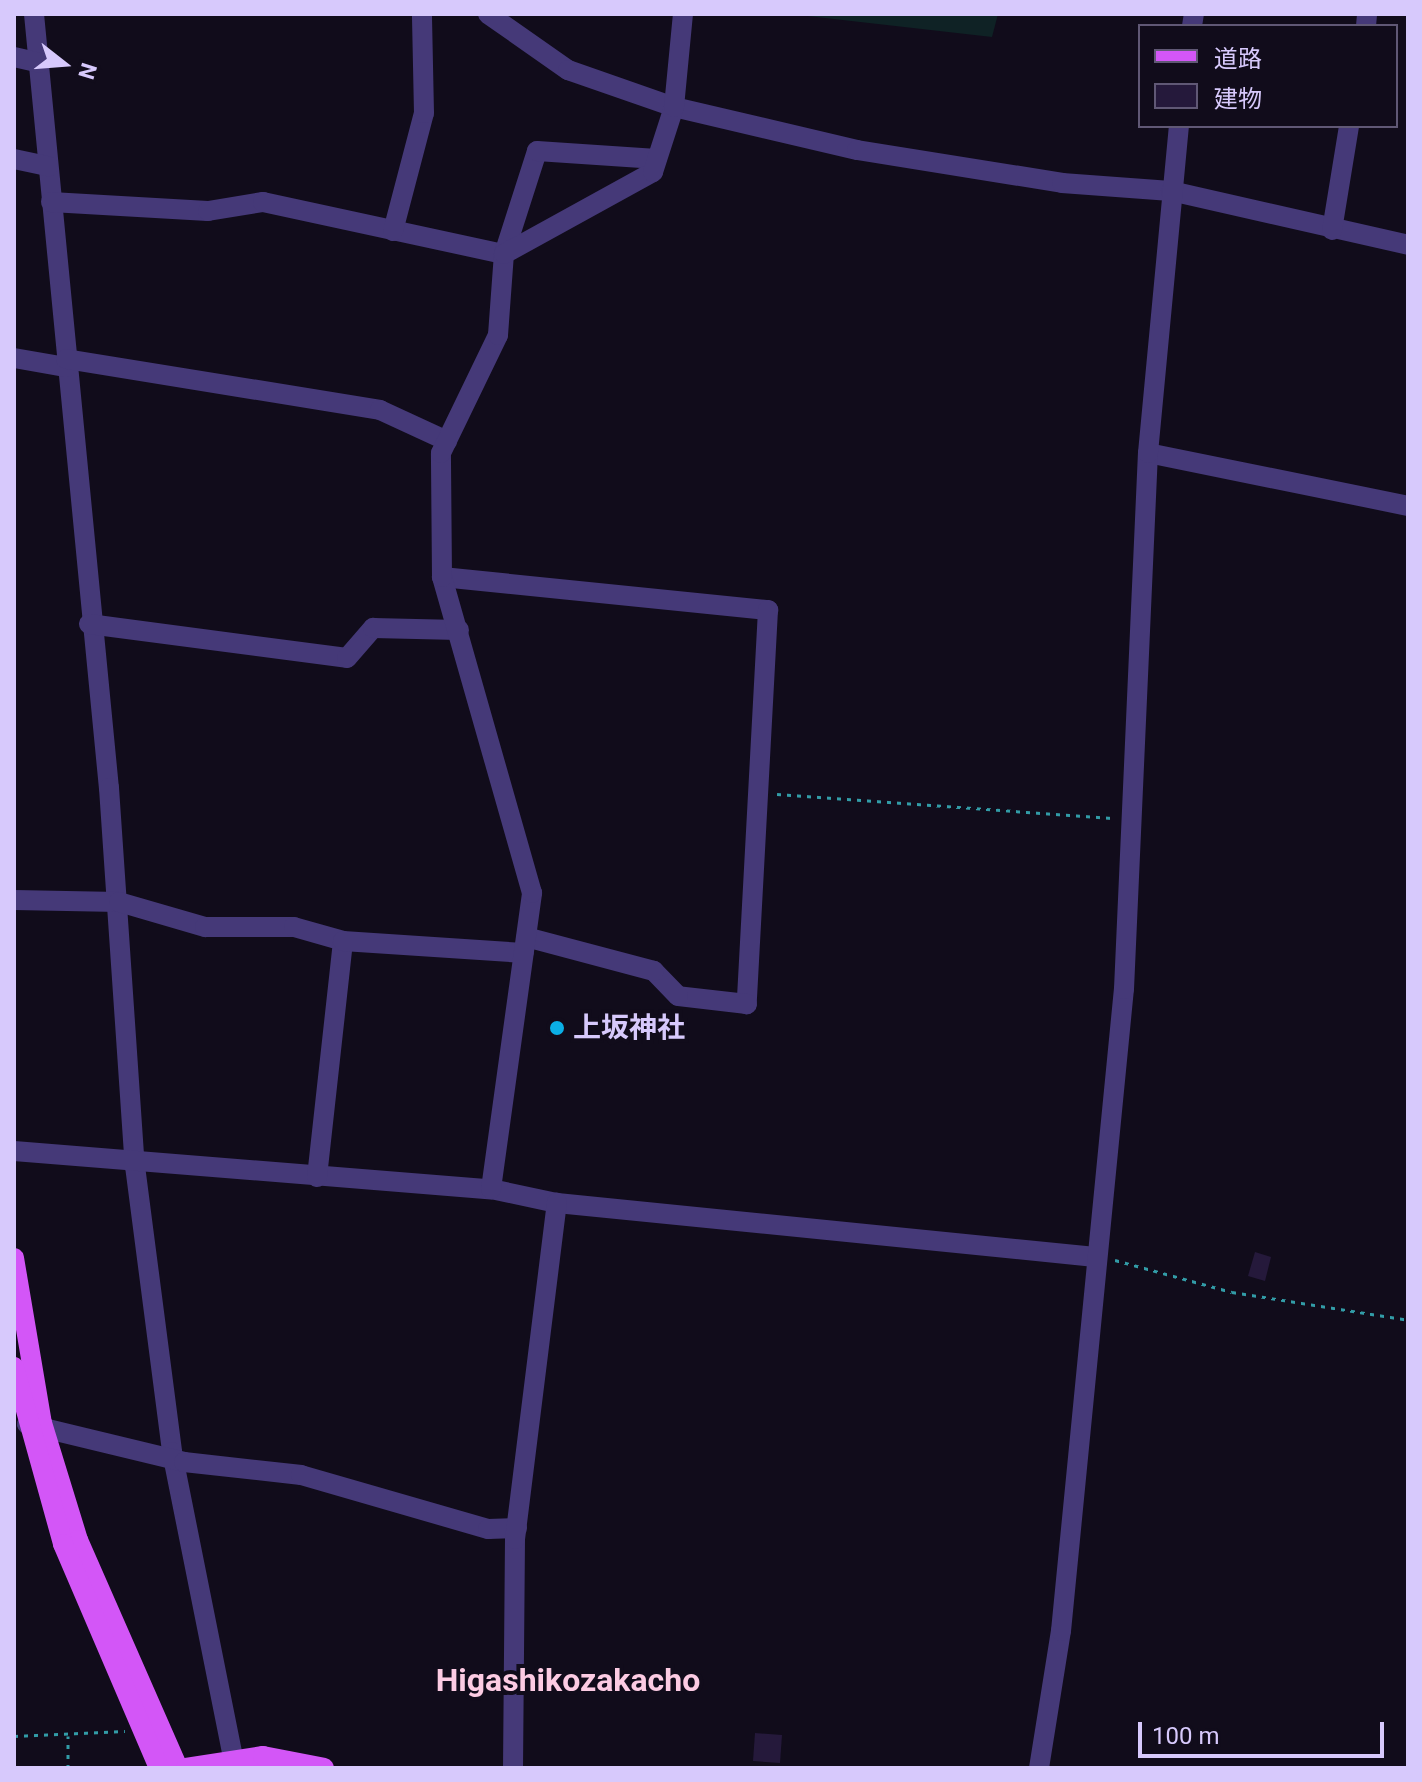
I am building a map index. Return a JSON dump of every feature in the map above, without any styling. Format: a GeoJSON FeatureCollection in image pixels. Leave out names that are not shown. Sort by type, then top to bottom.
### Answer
{"type":"FeatureCollection","features":[{"type":"Feature","properties":{"kind":"main road"},"geometry":{"type":"LineString","coordinates":[[14,1258],[35,1424],[63,1544],[159,1768]]}},
{"type":"Feature","properties":{"kind":"main road"},"geometry":{"type":"LineString","coordinates":[[14,1367],[103,1603],[178,1768]]}},
{"type":"Feature","properties":{"kind":"main road"},"geometry":{"type":"LineString","coordinates":[[186,1768],[234,1762],[324,1768]]}},
{"type":"Feature","properties":{"kind":"street"},"geometry":{"type":"LineString","coordinates":[[34,14],[89,624],[119,902],[135,1166],[173,1458],[234,1762]]}},
{"type":"Feature","properties":{"kind":"street"},"geometry":{"type":"LineString","coordinates":[[393,231],[424,113],[422,14]]}},
{"type":"Feature","properties":{"kind":"street"},"geometry":{"type":"LineString","coordinates":[[488,14],[568,70],[674,107],[857,150],[1062,183],[1171,191],[1408,245]]}},
{"type":"Feature","properties":{"kind":"street"},"geometry":{"type":"LineString","coordinates":[[51,202],[208,211],[263,202],[504,254],[653,172],[674,107],[683,14]]}},
{"type":"Feature","properties":{"kind":"street"},"geometry":{"type":"LineString","coordinates":[[14,57],[39,63]]}},
{"type":"Feature","properties":{"kind":"street"},"geometry":{"type":"LineString","coordinates":[[1039,1768],[1061,1631],[1136,820],[1148,453],[1179,128]]}},
{"type":"Feature","properties":{"kind":"street"},"geometry":{"type":"LineString","coordinates":[[1332,230],[1349,128]]}},
{"type":"Feature","properties":{"kind":"street"},"geometry":{"type":"LineString","coordinates":[[491,1189],[532,893],[442,577],[447,441],[498,335],[504,254],[537,151],[657,159]]}},
{"type":"Feature","properties":{"kind":"street"},"geometry":{"type":"LineString","coordinates":[[14,159],[48,166]]}},
{"type":"Feature","properties":{"kind":"street"},"geometry":{"type":"LineString","coordinates":[[14,358],[380,410],[447,441]]}},
{"type":"Feature","properties":{"kind":"street"},"geometry":{"type":"LineString","coordinates":[[1148,453],[1408,506]]}},
{"type":"Feature","properties":{"kind":"street"},"geometry":{"type":"LineString","coordinates":[[14,900],[119,902],[205,927],[294,927],[343,941],[525,945],[654,971],[678,996],[747,1004],[768,610],[442,577]]}},
{"type":"Feature","properties":{"kind":"street"},"geometry":{"type":"LineString","coordinates":[[89,624],[347,658],[373,628],[459,630]]}},
{"type":"Feature","properties":{"kind":"street"},"geometry":{"type":"LineString","coordinates":[[317,1177],[343,941]]}},
{"type":"Feature","properties":{"kind":"street"},"geometry":{"type":"LineString","coordinates":[[14,1151],[135,1166],[491,1189],[557,1203],[1095,1257]]}},
{"type":"Feature","properties":{"kind":"street"},"geometry":{"type":"LineString","coordinates":[[513,1768],[517,1528],[557,1203]]}},
{"type":"Feature","properties":{"kind":"street"},"geometry":{"type":"LineString","coordinates":[[35,1424],[173,1458],[301,1475],[488,1529],[517,1528]]}},
{"type":"Feature","properties":{"kind":"path"},"geometry":{"type":"LineString","coordinates":[[759,793],[1136,820]]}},
{"type":"Feature","properties":{"kind":"path"},"geometry":{"type":"LineString","coordinates":[[1095,1257],[1232,1292],[1408,1320]]}},
{"type":"Feature","properties":{"kind":"path"},"geometry":{"type":"LineString","coordinates":[[14,1736],[68,1735],[140,1726]]}},
{"type":"Feature","properties":{"kind":"path"},"geometry":{"type":"LineString","coordinates":[[68,1735],[68,1768]]}},
{"type":"Feature","properties":{"kind":"green space"},"geometry":{"type":"Polygon","coordinates":[[[790,14],[998,14],[992,37],[790,14]]]}},
{"type":"Feature","properties":{"kind":"building"},"geometry":{"type":"Polygon","coordinates":[[[1255,1252],[1271,1257],[1265,1281],[1248,1276],[1255,1252]]]}},
{"type":"Feature","properties":{"kind":"building"},"geometry":{"type":"Polygon","coordinates":[[[755,1733],[782,1735],[780,1763],[753,1761],[755,1733]]]}},
{"type":"Feature","properties":{"kind":"place","name":"上坂神社"},"geometry":{"type":"Point","coordinates":[557,1028]}},
{"type":"Feature","properties":{"kind":"district","name":"Higashikozakacho"},"geometry":{"type":"Point","coordinates":[568,1680]}}]}
